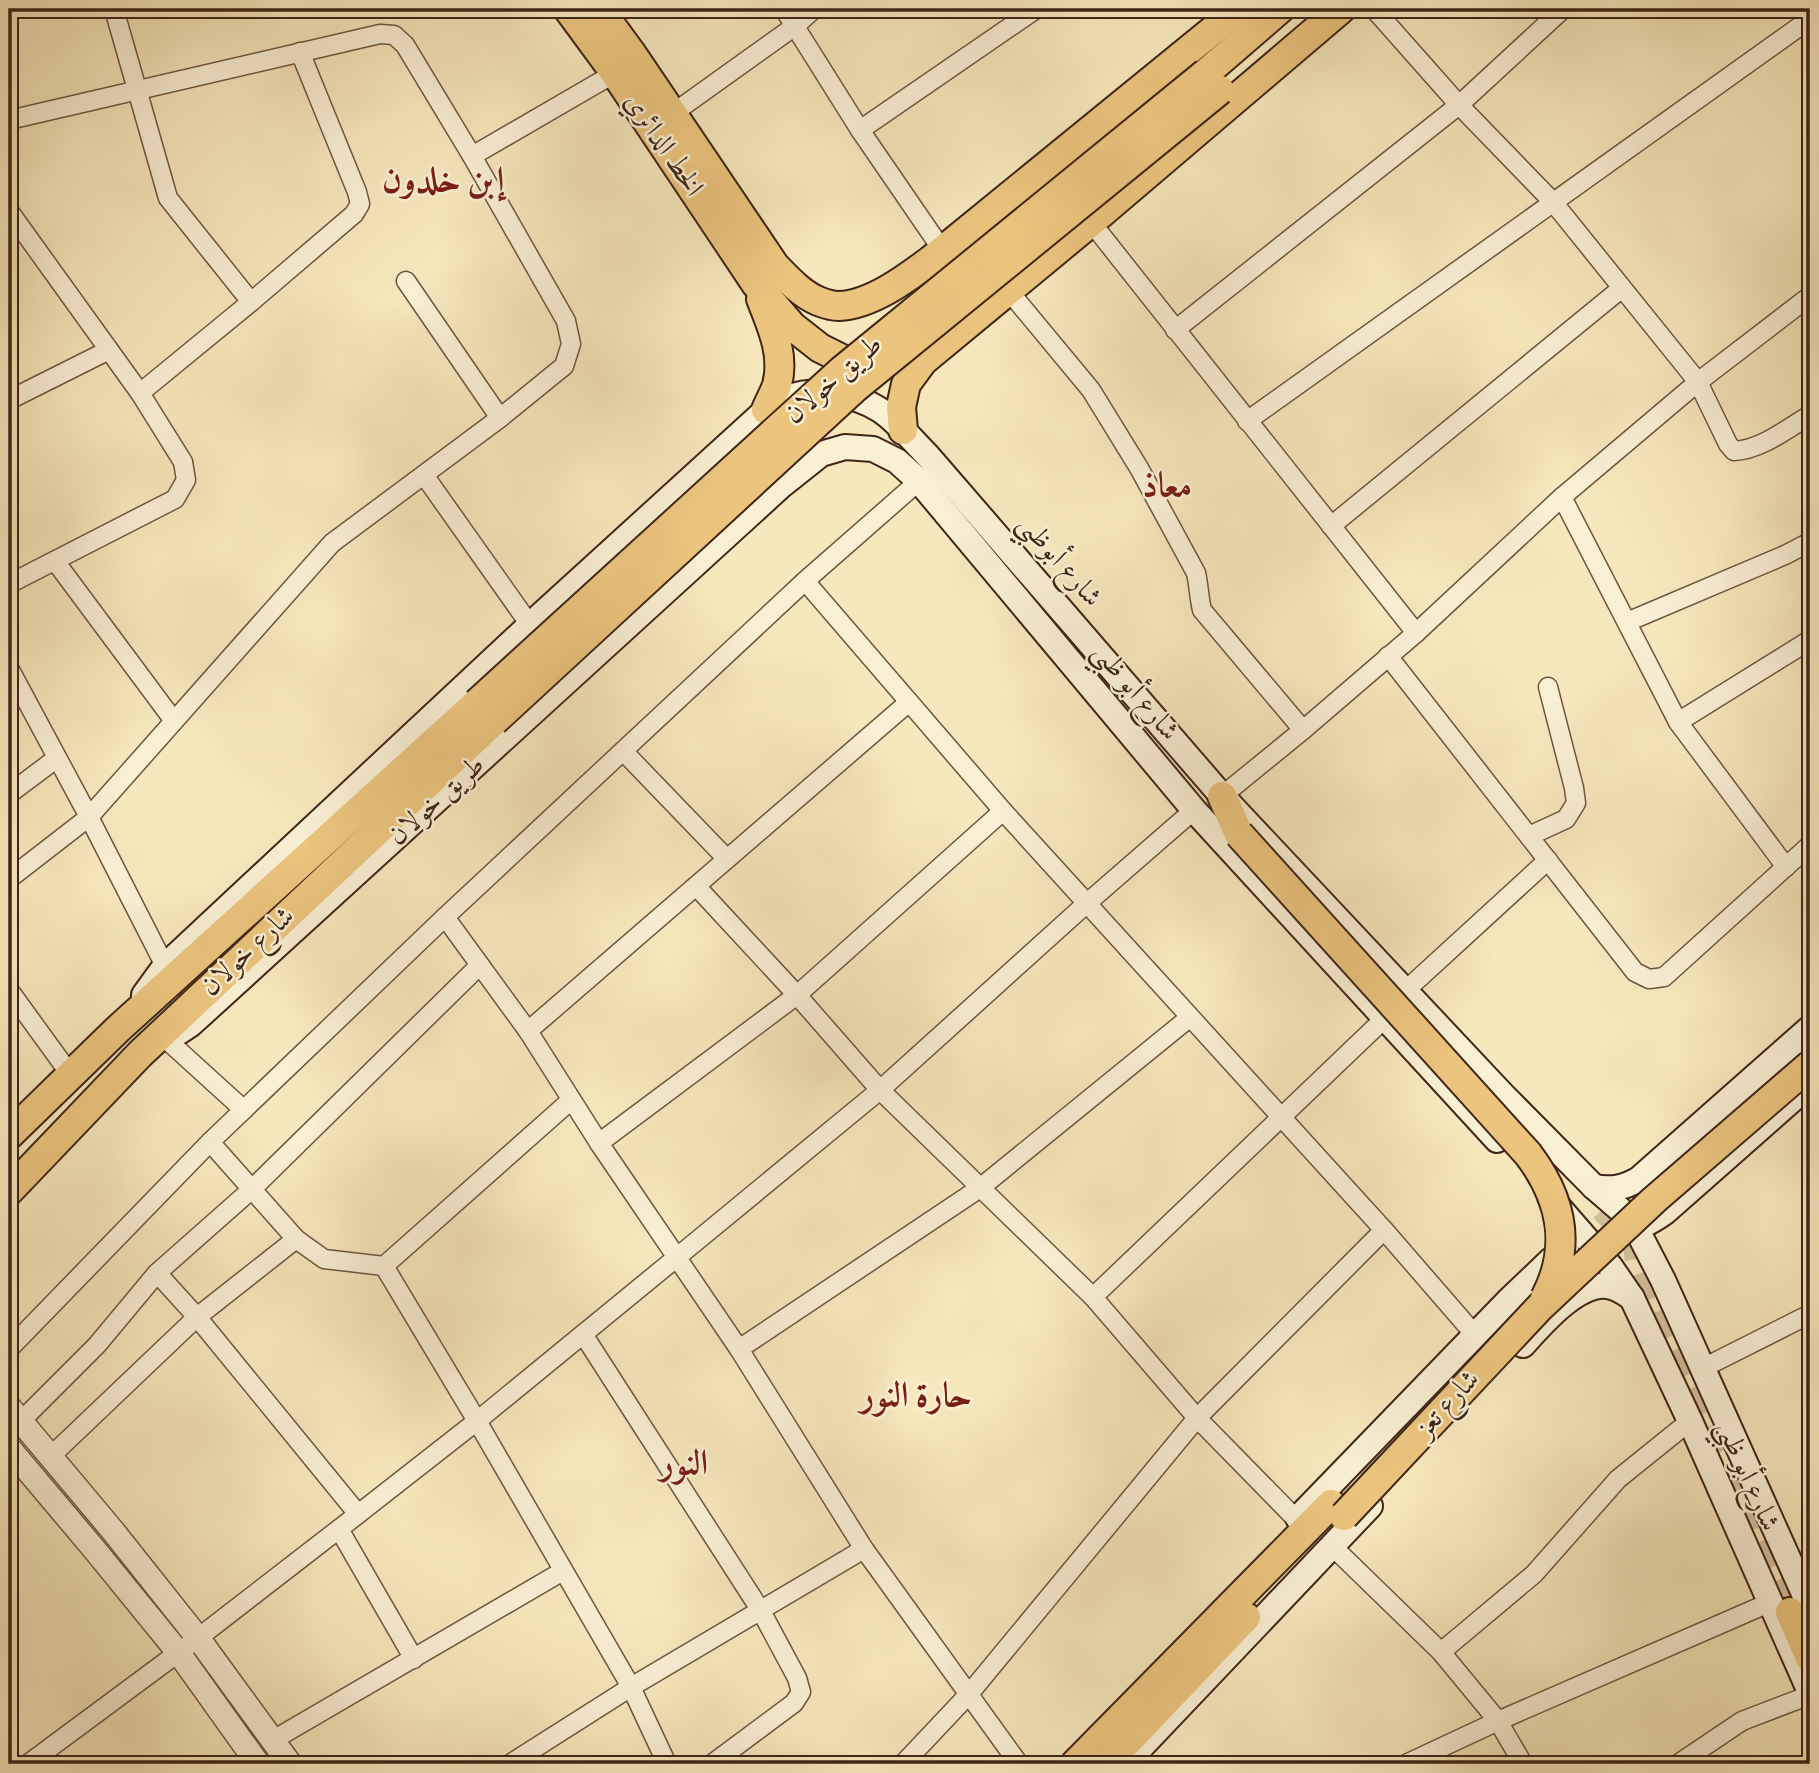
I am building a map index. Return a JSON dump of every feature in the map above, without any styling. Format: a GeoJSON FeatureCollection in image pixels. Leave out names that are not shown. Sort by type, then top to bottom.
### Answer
{"type":"FeatureCollection","features":[{"type":"Feature","properties":{"kind":"main road","name":"الخط الدائري"},"geometry":{"type":"LineString","coordinates":[[568,9],[765,275]]}},
{"type":"Feature","properties":{"kind":"main road"},"geometry":{"type":"LineString","coordinates":[[599,9],[672,114],[792,326],[820,348],[856,366],[892,369],[923,361]]}},
{"type":"Feature","properties":{"kind":"main road"},"geometry":{"type":"LineString","coordinates":[[765,275],[795,286],[816,300],[838,306],[860,302],[884,291],[907,278],[937,255],[1239,9]]}},
{"type":"Feature","properties":{"kind":"main road"},"geometry":{"type":"LineString","coordinates":[[1213,82],[1280,9]]}},
{"type":"Feature","properties":{"kind":"main road"},"geometry":{"type":"LineString","coordinates":[[1213,82],[1313,9]]}},
{"type":"Feature","properties":{"kind":"main road","name":"طريق خولان"},"geometry":{"type":"LineString","coordinates":[[923,361],[1341,9]]}},
{"type":"Feature","properties":{"kind":"main road","name":"طريق خولان"},"geometry":{"type":"LineString","coordinates":[[485,712],[855,388],[1213,82]]}},
{"type":"Feature","properties":{"kind":"main road"},"geometry":{"type":"LineString","coordinates":[[937,255],[978,315]]}},
{"type":"Feature","properties":{"kind":"main road"},"geometry":{"type":"LineString","coordinates":[[765,275],[780,366],[776,387],[766,410]]}},
{"type":"Feature","properties":{"kind":"main road"},"geometry":{"type":"LineString","coordinates":[[903,430],[901,407],[906,384],[923,361]]}},
{"type":"Feature","properties":{"kind":"main road","name":"طريق خولان"},"geometry":{"type":"LineString","coordinates":[[118,1029],[166,966],[530,625],[766,410],[792,396],[822,392],[852,397],[880,410],[903,430]]}},
{"type":"Feature","properties":{"kind":"main road","name":"شارع أبوظبي"},"geometry":{"type":"LineString","coordinates":[[903,430],[949,498],[1405,991]]}},
{"type":"Feature","properties":{"kind":"main road"},"geometry":{"type":"LineString","coordinates":[[740,434],[782,485]]}},
{"type":"Feature","properties":{"kind":"main road","name":"شارع أبو ظبي"},"geometry":{"type":"LineString","coordinates":[[821,454],[845,447],[873,449],[897,461],[919,481],[949,498],[1194,810],[1589,1241],[1632,1298],[1690,1421],[1798,1605]]}},
{"type":"Feature","properties":{"kind":"main road","name":"طريق خولان"},"geometry":{"type":"LineString","coordinates":[[140,1054],[191,1024],[782,485],[821,454]]}},
{"type":"Feature","properties":{"kind":"main road","name":"شارع خولان"},"geometry":{"type":"LineString","coordinates":[[9,1135],[118,1029],[485,712]]}},
{"type":"Feature","properties":{"kind":"main road","name":"شارع خولان"},"geometry":{"type":"LineString","coordinates":[[9,1191],[140,1054],[485,712]]}},
{"type":"Feature","properties":{"kind":"main road"},"geometry":{"type":"LineString","coordinates":[[1222,796],[1239,834],[1542,1172],[1552,1193],[1559,1219],[1560,1241],[1555,1275],[1539,1318],[1541,1325],[1543,1311],[1535,1300],[1522,1296],[1508,1301]]}},
{"type":"Feature","properties":{"kind":"main road","name":"شارع أبو ظبي"},"geometry":{"type":"LineString","coordinates":[[1405,991],[1502,1094],[1624,1213],[1636,1228],[1703,1368],[1798,1605],[1810,1694]]}},
{"type":"Feature","properties":{"kind":"main road"},"geometry":{"type":"LineString","coordinates":[[1594,1186],[1617,1189],[1639,1179],[1810,1028]]}},
{"type":"Feature","properties":{"kind":"main road","name":"شارع تعز"},"geometry":{"type":"LineString","coordinates":[[1075,1764],[1157,1681],[1539,1318],[1654,1200],[1810,1065]]}},
{"type":"Feature","properties":{"kind":"main road"},"geometry":{"type":"LineString","coordinates":[[1572,1221],[1604,1231],[1616,1231],[1636,1228],[1654,1220],[1810,1084]]}},
{"type":"Feature","properties":{"kind":"main road"},"geometry":{"type":"LineString","coordinates":[[1478,1120],[1489,1125],[1501,1121],[1507,1111],[1506,1099],[1502,1094]]}},
{"type":"Feature","properties":{"kind":"main road"},"geometry":{"type":"LineString","coordinates":[[1716,1113],[1709,1125],[1712,1139],[1723,1148],[1730,1149],[1743,1144]]}},
{"type":"Feature","properties":{"kind":"main road"},"geometry":{"type":"LineString","coordinates":[[1541,1188],[1551,1230],[1549,1251],[1541,1269]]}},
{"type":"Feature","properties":{"kind":"main road"},"geometry":{"type":"LineString","coordinates":[[1663,1280],[1660,1246],[1665,1212]]}},
{"type":"Feature","properties":{"kind":"main road"},"geometry":{"type":"LineString","coordinates":[[1157,1681],[1235,1584],[1541,1269],[1563,1251],[1589,1241],[1620,1242],[1652,1257]]}},
{"type":"Feature","properties":{"kind":"main road"},"geometry":{"type":"LineString","coordinates":[[1125,1763],[1332,1546],[1539,1318],[1590,1288],[1606,1286],[1619,1289],[1632,1298]]}},
{"type":"Feature","properties":{"kind":"main road"},"geometry":{"type":"LineString","coordinates":[[1663,1362],[1664,1351],[1671,1342],[1682,1340],[1692,1345]]}},
{"type":"Feature","properties":{"kind":"main road","name":"شارع تعز"},"geometry":{"type":"LineString","coordinates":[[1125,1763],[1337,1510]]}},
{"type":"Feature","properties":{"kind":"main road"},"geometry":{"type":"LineString","coordinates":[[1798,1605],[1810,1658]]}},
{"type":"Feature","properties":{"kind":"street"},"geometry":{"type":"LineString","coordinates":[[114,9],[168,198],[251,303]]}},
{"type":"Feature","properties":{"kind":"street"},"geometry":{"type":"LineString","coordinates":[[784,9],[937,255]]}},
{"type":"Feature","properties":{"kind":"street"},"geometry":{"type":"LineString","coordinates":[[672,114],[795,26],[814,9]]}},
{"type":"Feature","properties":{"kind":"street"},"geometry":{"type":"LineString","coordinates":[[860,130],[1036,9]]}},
{"type":"Feature","properties":{"kind":"street"},"geometry":{"type":"LineString","coordinates":[[1374,9],[1459,105],[1553,202],[1698,382],[1734,451],[1744,451],[1810,415]]}},
{"type":"Feature","properties":{"kind":"street"},"geometry":{"type":"LineString","coordinates":[[1175,330],[1459,105],[1563,9]]}},
{"type":"Feature","properties":{"kind":"street"},"geometry":{"type":"LineString","coordinates":[[1247,421],[1810,19]]}},
{"type":"Feature","properties":{"kind":"street"},"geometry":{"type":"LineString","coordinates":[[9,120],[380,34],[394,35],[405,45],[472,156],[566,321],[571,344],[564,366],[500,418],[332,542],[89,817],[9,879]]}},
{"type":"Feature","properties":{"kind":"street"},"geometry":{"type":"LineString","coordinates":[[140,393],[251,303],[354,214],[360,204],[300,52]]}},
{"type":"Feature","properties":{"kind":"street"},"geometry":{"type":"LineString","coordinates":[[472,156],[615,73]]}},
{"type":"Feature","properties":{"kind":"street"},"geometry":{"type":"LineString","coordinates":[[9,211],[140,393],[183,462],[186,480],[175,499],[9,584]]}},
{"type":"Feature","properties":{"kind":"street"},"geometry":{"type":"LineString","coordinates":[[1091,222],[1416,633]]}},
{"type":"Feature","properties":{"kind":"street"},"geometry":{"type":"LineString","coordinates":[[406,281],[500,418]]}},
{"type":"Feature","properties":{"kind":"street"},"geometry":{"type":"LineString","coordinates":[[1331,526],[1622,288]]}},
{"type":"Feature","properties":{"kind":"street"},"geometry":{"type":"LineString","coordinates":[[1008,290],[1091,390],[1139,468],[1196,573],[1202,610],[1303,730]]}},
{"type":"Feature","properties":{"kind":"street"},"geometry":{"type":"LineString","coordinates":[[1222,796],[1416,633],[1562,497],[1698,382],[1810,296]]}},
{"type":"Feature","properties":{"kind":"street"},"geometry":{"type":"LineString","coordinates":[[9,400],[109,349]]}},
{"type":"Feature","properties":{"kind":"street"},"geometry":{"type":"LineString","coordinates":[[424,475],[530,625]]}},
{"type":"Feature","properties":{"kind":"street"},"geometry":{"type":"LineString","coordinates":[[9,1349],[210,1142],[445,917],[805,580],[919,481]]}},
{"type":"Feature","properties":{"kind":"street"},"geometry":{"type":"LineString","coordinates":[[1562,497],[1678,722],[1786,867]]}},
{"type":"Feature","properties":{"kind":"street"},"geometry":{"type":"LineString","coordinates":[[1627,622],[1810,542]]}},
{"type":"Feature","properties":{"kind":"street"},"geometry":{"type":"LineString","coordinates":[[55,561],[174,721]]}},
{"type":"Feature","properties":{"kind":"street"},"geometry":{"type":"LineString","coordinates":[[805,580],[1003,811],[1384,1230],[1475,1335]]}},
{"type":"Feature","properties":{"kind":"street"},"geometry":{"type":"LineString","coordinates":[[1678,722],[1810,640]]}},
{"type":"Feature","properties":{"kind":"street"},"geometry":{"type":"LineString","coordinates":[[1388,656],[1635,972],[1649,979],[1664,977],[1810,845]]}},
{"type":"Feature","properties":{"kind":"street"},"geometry":{"type":"LineString","coordinates":[[9,668],[166,966]]}},
{"type":"Feature","properties":{"kind":"street"},"geometry":{"type":"LineString","coordinates":[[1529,836],[1566,819],[1576,803],[1548,687]]}},
{"type":"Feature","properties":{"kind":"street"},"geometry":{"type":"LineString","coordinates":[[527,1031],[909,702]]}},
{"type":"Feature","properties":{"kind":"street"},"geometry":{"type":"LineString","coordinates":[[623,751],[727,859]]}},
{"type":"Feature","properties":{"kind":"street"},"geometry":{"type":"LineString","coordinates":[[9,794],[57,758]]}},
{"type":"Feature","properties":{"kind":"street"},"geometry":{"type":"LineString","coordinates":[[28,1764],[198,1639],[477,1421],[677,1258],[880,1090],[1194,810]]}},
{"type":"Feature","properties":{"kind":"street"},"geometry":{"type":"LineString","coordinates":[[599,1143],[797,995],[1003,811]]}},
{"type":"Feature","properties":{"kind":"street"},"geometry":{"type":"LineString","coordinates":[[1405,991],[1548,860]]}},
{"type":"Feature","properties":{"kind":"street"},"geometry":{"type":"LineString","coordinates":[[696,886],[880,1090],[1093,1297],[1197,1418],[1297,1520]]}},
{"type":"Feature","properties":{"kind":"street"},"geometry":{"type":"LineString","coordinates":[[445,917],[527,1031],[570,1101],[740,1349],[864,1549],[1019,1764]]}},
{"type":"Feature","properties":{"kind":"street"},"geometry":{"type":"LineString","coordinates":[[290,1764],[198,1639],[15,1414],[97,1345],[157,1273],[252,1189],[480,965]]}},
{"type":"Feature","properties":{"kind":"street"},"geometry":{"type":"LineString","coordinates":[[9,990],[70,1074]]}},
{"type":"Feature","properties":{"kind":"street"},"geometry":{"type":"LineString","coordinates":[[740,1349],[980,1188],[1189,1018]]}},
{"type":"Feature","properties":{"kind":"street"},"geometry":{"type":"LineString","coordinates":[[1093,1297],[1384,1019]]}},
{"type":"Feature","properties":{"kind":"street"},"geometry":{"type":"LineString","coordinates":[[167,1040],[244,1110]]}},
{"type":"Feature","properties":{"kind":"street"},"geometry":{"type":"LineString","coordinates":[[210,1142],[296,1239],[324,1259],[384,1266],[570,1101]]}},
{"type":"Feature","properties":{"kind":"street"},"geometry":{"type":"LineString","coordinates":[[903,1764],[969,1694],[1197,1418],[1384,1230]]}},
{"type":"Feature","properties":{"kind":"street"},"geometry":{"type":"LineString","coordinates":[[51,1456],[197,1317],[296,1239]]}},
{"type":"Feature","properties":{"kind":"street"},"geometry":{"type":"LineString","coordinates":[[384,1266],[631,1687],[667,1764]]}},
{"type":"Feature","properties":{"kind":"street"},"geometry":{"type":"LineString","coordinates":[[157,1273],[197,1317],[358,1514]]}},
{"type":"Feature","properties":{"kind":"street"},"geometry":{"type":"LineString","coordinates":[[1703,1368],[1810,1314]]}},
{"type":"Feature","properties":{"kind":"street"},"geometry":{"type":"LineString","coordinates":[[583,1334],[761,1611],[797,1678],[801,1692],[794,1703],[712,1764]]}},
{"type":"Feature","properties":{"kind":"street"},"geometry":{"type":"LineString","coordinates":[[1441,1652],[1534,1574],[1618,1479],[1690,1421]]}},
{"type":"Feature","properties":{"kind":"street"},"geometry":{"type":"LineString","coordinates":[[9,1448],[178,1652],[258,1764]]}},
{"type":"Feature","properties":{"kind":"street"},"geometry":{"type":"LineString","coordinates":[[339,1529],[414,1659]]}},
{"type":"Feature","properties":{"kind":"street"},"geometry":{"type":"LineString","coordinates":[[1332,1546],[1441,1652],[1498,1721],[1523,1764]]}},
{"type":"Feature","properties":{"kind":"street"},"geometry":{"type":"LineString","coordinates":[[510,1764],[631,1687],[864,1549]]}},
{"type":"Feature","properties":{"kind":"street"},"geometry":{"type":"LineString","coordinates":[[273,1740],[564,1571]]}},
{"type":"Feature","properties":{"kind":"street"},"geometry":{"type":"LineString","coordinates":[[1406,1764],[1498,1721],[1798,1605]]}},
{"type":"Feature","properties":{"kind":"street"},"geometry":{"type":"LineString","coordinates":[[1678,1764],[1742,1721],[1810,1694]]}},
{"type":"Feature","properties":{"kind":"street"},"geometry":{"type":"LineString","coordinates":[[9,1760],[14,1764]]}},
{"type":"Feature","properties":{"kind":"tunnel"},"geometry":{"type":"LineString","coordinates":[[1603,1228],[1671,1166]]}},
{"type":"Feature","properties":{"kind":"tunnel"},"geometry":{"type":"LineString","coordinates":[[1635,1231],[1639,1260],[1790,1612]]}},
{"type":"Feature","properties":{"kind":"tunnel"},"geometry":{"type":"LineString","coordinates":[[1331,1504],[1528,1300]]}},
{"type":"Feature","properties":{"kind":"district","name":"إبن خلدون"},"geometry":{"type":"Point","coordinates":[443,182]}},
{"type":"Feature","properties":{"kind":"district","name":"معاذ"},"geometry":{"type":"Point","coordinates":[1167,487]}},
{"type":"Feature","properties":{"kind":"district","name":"حارة النور"},"geometry":{"type":"Point","coordinates":[916,1397]}},
{"type":"Feature","properties":{"kind":"district","name":"النور"},"geometry":{"type":"Point","coordinates":[684,1465]}}]}
